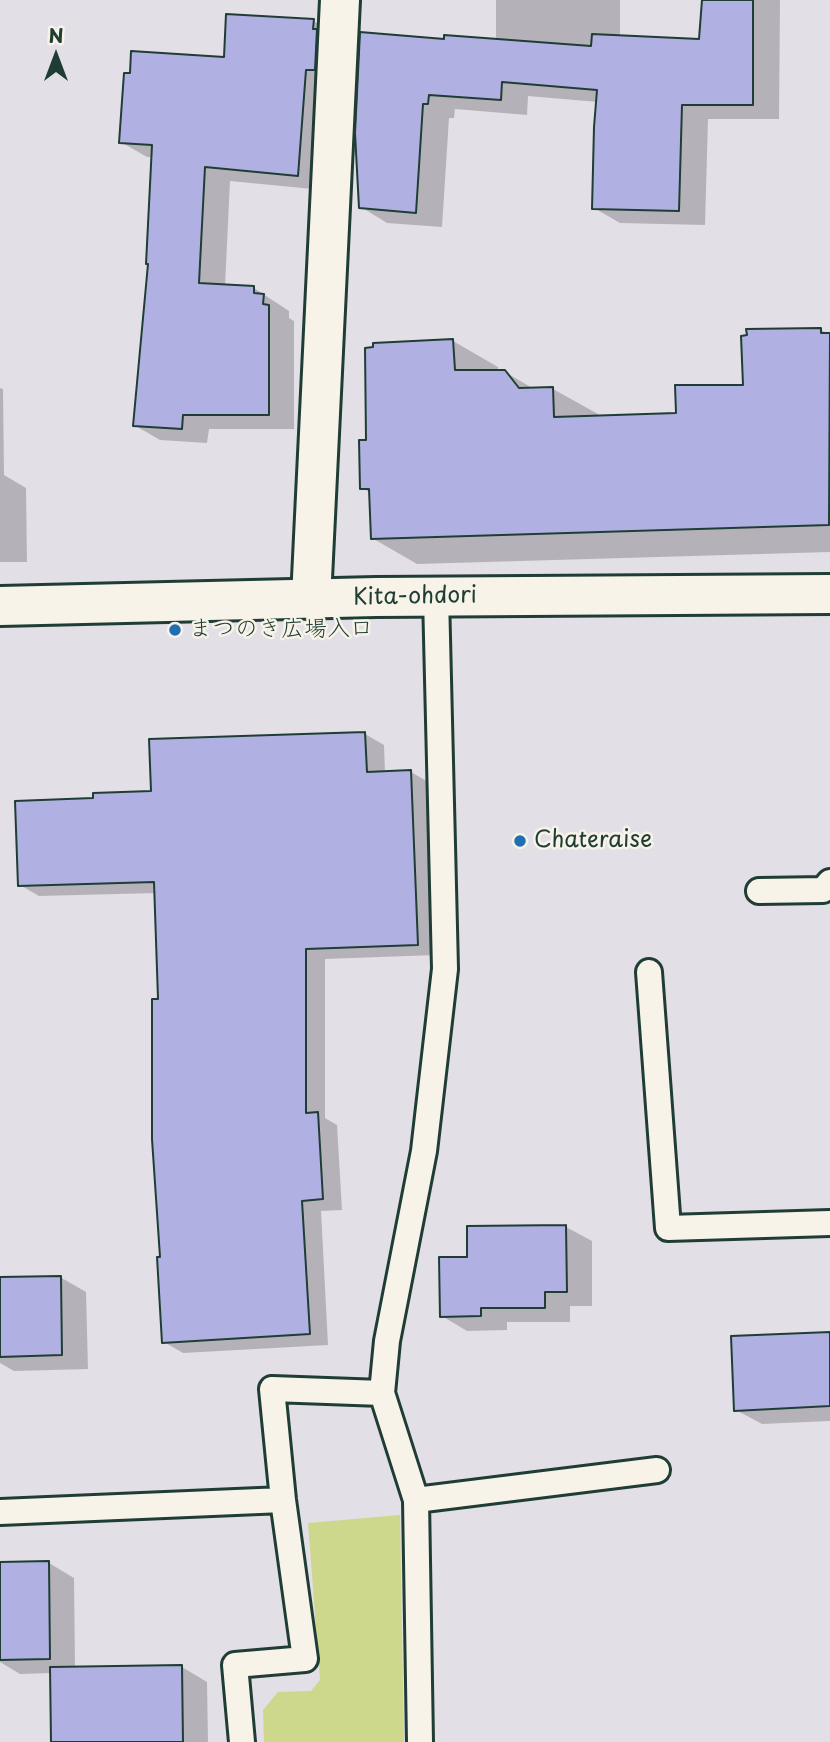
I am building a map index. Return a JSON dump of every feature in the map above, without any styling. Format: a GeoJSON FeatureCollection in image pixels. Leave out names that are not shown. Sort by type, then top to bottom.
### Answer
{"type":"FeatureCollection","features":[{"type":"Feature","properties":{"kind":"street"},"geometry":{"type":"LineString","coordinates":[[311,599],[340,0]]}},
{"type":"Feature","properties":{"kind":"street","name":"Kita-ohdori"},"geometry":{"type":"LineString","coordinates":[[0,606],[436,596],[830,594]]}},
{"type":"Feature","properties":{"kind":"lane"},"geometry":{"type":"LineString","coordinates":[[420,1742],[416,1500],[382,1393],[387,1341],[424,1151],[445,969],[436,596]]}},
{"type":"Feature","properties":{"kind":"lane"},"geometry":{"type":"LineString","coordinates":[[759,891],[823,890],[830,882]]}},
{"type":"Feature","properties":{"kind":"lane"},"geometry":{"type":"LineString","coordinates":[[649,972],[668,1228],[830,1223]]}},
{"type":"Feature","properties":{"kind":"lane"},"geometry":{"type":"LineString","coordinates":[[242,1742],[234,1665],[305,1659],[283,1500],[272,1389],[382,1393]]}},
{"type":"Feature","properties":{"kind":"lane"},"geometry":{"type":"LineString","coordinates":[[416,1500],[657,1470]]}},
{"type":"Feature","properties":{"kind":"lane"},"geometry":{"type":"LineString","coordinates":[[0,1512],[283,1500]]}},
{"type":"Feature","properties":{"kind":"green space"},"geometry":{"type":"Polygon","coordinates":[[[400,1515],[404,1742],[264,1742],[263,1710],[278,1692],[311,1691],[320,1680],[308,1523],[400,1515]]]}},
{"type":"Feature","properties":{"kind":"building"},"geometry":{"type":"Polygon","coordinates":[[[702,0],[753,0],[753,105],[682,105],[679,211],[592,209],[597,90],[502,82],[501,100],[429,95],[428,104],[423,104],[416,213],[359,208],[355,133],[360,32],[591,46],[592,34],[699,39],[702,0]]]}},
{"type":"Feature","properties":{"kind":"building"},"geometry":{"type":"Polygon","coordinates":[[[226,14],[314,19],[313,29],[317,29],[315,70],[306,70],[298,176],[205,167],[199,283],[254,286],[254,293],[264,294],[263,304],[269,305],[269,415],[183,415],[182,429],[133,426],[148,264],[152,145],[119,143],[124,73],[130,73],[131,51],[224,57],[226,14]]]}},
{"type":"Feature","properties":{"kind":"building"},"geometry":{"type":"Polygon","coordinates":[[[821,328],[821,333],[830,333],[829,525],[371,539],[369,489],[360,489],[359,440],[366,440],[365,348],[373,347],[373,343],[453,339],[455,370],[505,370],[519,388],[553,387],[554,417],[676,413],[675,385],[743,385],[741,336],[747,335],[746,329],[821,328]]]}},
{"type":"Feature","properties":{"kind":"building"},"geometry":{"type":"Polygon","coordinates":[[[365,732],[367,772],[411,770],[418,945],[306,949],[306,1113],[318,1112],[323,1199],[302,1201],[310,1334],[162,1343],[157,1257],[160,1257],[152,1139],[152,999],[158,999],[154,882],[18,886],[15,801],[93,798],[93,793],[151,791],[149,739],[365,732]]]}},
{"type":"Feature","properties":{"kind":"building"},"geometry":{"type":"Polygon","coordinates":[[[566,1225],[567,1292],[545,1292],[545,1308],[481,1308],[481,1316],[440,1317],[439,1257],[467,1257],[467,1226],[566,1225]]]}},
{"type":"Feature","properties":{"kind":"building"},"geometry":{"type":"Polygon","coordinates":[[[61,1276],[62,1355],[0,1357],[0,1277],[61,1276]]]}},
{"type":"Feature","properties":{"kind":"building"},"geometry":{"type":"Polygon","coordinates":[[[830,1332],[830,1406],[734,1411],[731,1336],[830,1332]]]}},
{"type":"Feature","properties":{"kind":"building"},"geometry":{"type":"Polygon","coordinates":[[[49,1561],[50,1659],[0,1660],[0,1562],[49,1561]]]}},
{"type":"Feature","properties":{"kind":"building"},"geometry":{"type":"Polygon","coordinates":[[[182,1665],[183,1742],[51,1742],[50,1667],[182,1665]]]}},
{"type":"Feature","properties":{"kind":"place","name":"まつのき広場入口"},"geometry":{"type":"Point","coordinates":[175,630]}},
{"type":"Feature","properties":{"kind":"place","name":"Chateraise"},"geometry":{"type":"Point","coordinates":[520,841]}}]}
